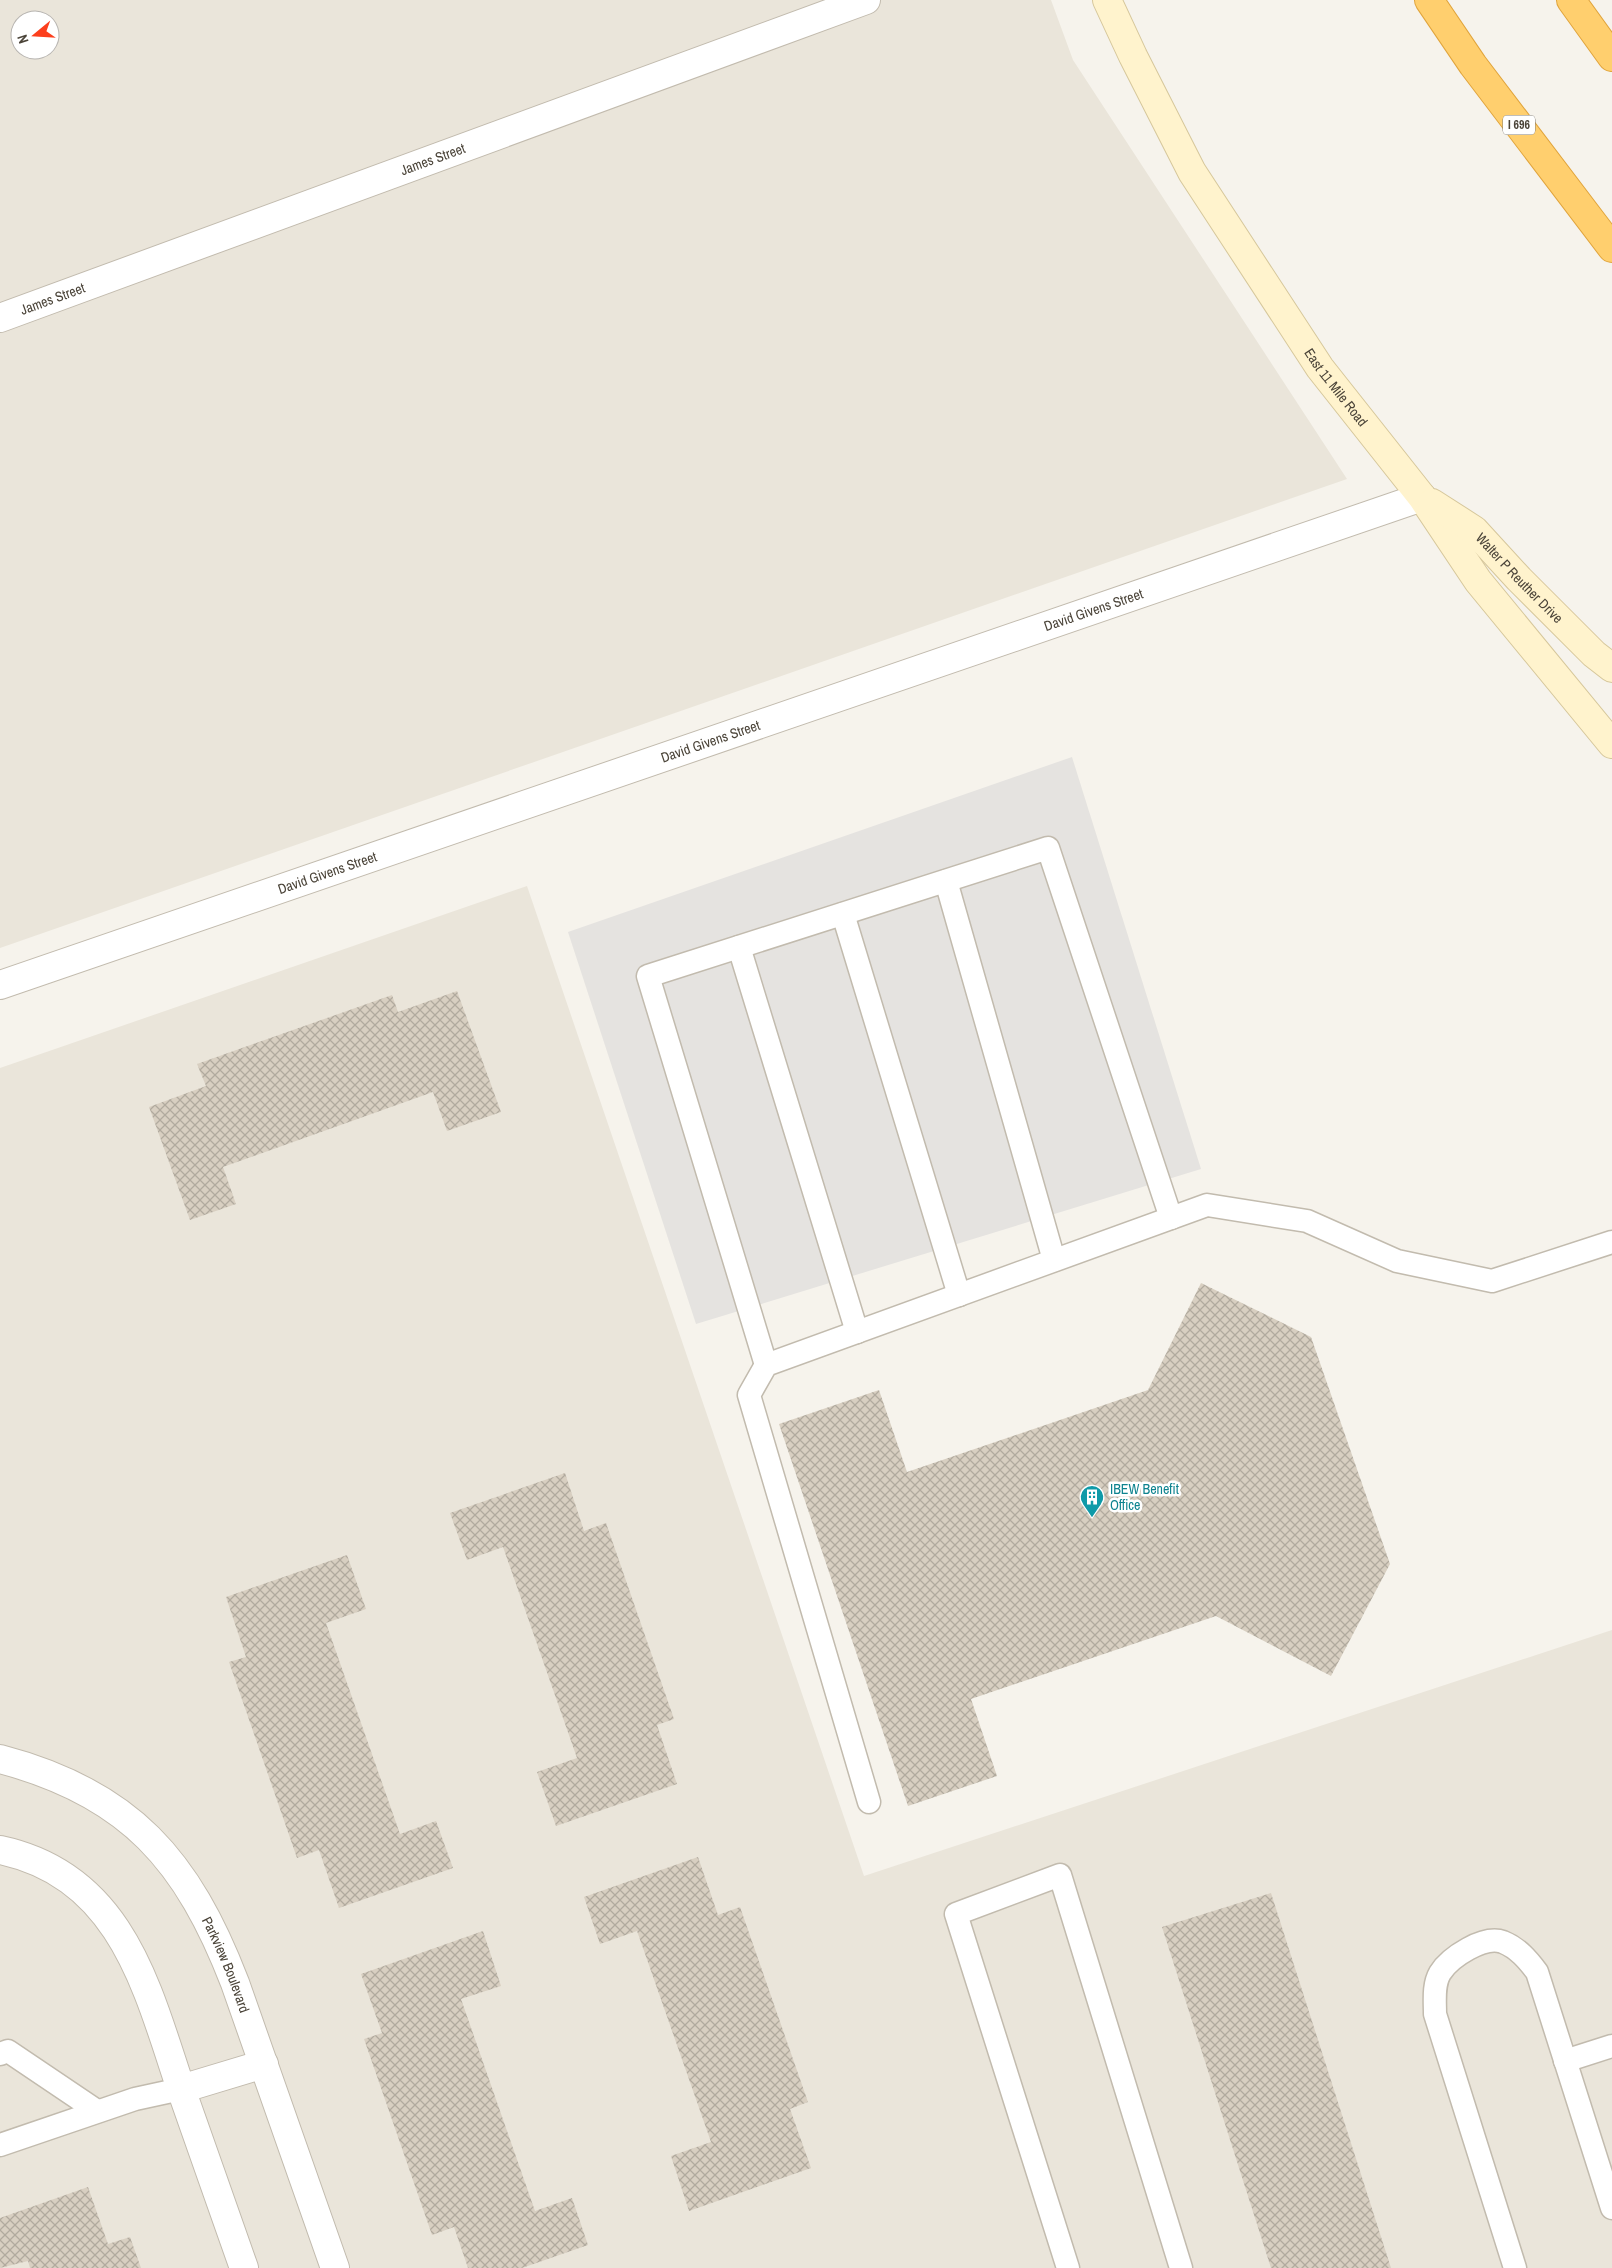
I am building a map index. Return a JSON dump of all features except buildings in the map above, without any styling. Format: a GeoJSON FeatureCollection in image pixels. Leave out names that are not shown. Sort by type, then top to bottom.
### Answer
{"type":"FeatureCollection","features":[{"type":"Feature","properties":{"kind":"highway","name":"I 696"},"geometry":{"type":"LineString","coordinates":[[1429,0],[1473,65],[1612,248]]}},
{"type":"Feature","properties":{"kind":"highway"},"geometry":{"type":"LineString","coordinates":[[1571,0],[1612,56]]}},
{"type":"Feature","properties":{"kind":"main road","name":"East 11 Mile Road"},"geometry":{"type":"LineString","coordinates":[[1107,0],[1132,56],[1197,180],[1320,368],[1422,497],[1478,581],[1612,744]]}},
{"type":"Feature","properties":{"kind":"main road","name":"Walter P Reuther Drive"},"geometry":{"type":"LineString","coordinates":[[1422,497],[1474,530],[1519,580],[1594,654],[1612,668]]}},
{"type":"Feature","properties":{"kind":"street","name":"James Street"},"geometry":{"type":"LineString","coordinates":[[0,318],[866,0]]}},
{"type":"Feature","properties":{"kind":"street","name":"David Givens Street"},"geometry":{"type":"LineString","coordinates":[[0,985],[1422,497]]}},
{"type":"Feature","properties":{"kind":"street","name":"Parkview Boulevard"},"geometry":{"type":"LineString","coordinates":[[0,1759],[50,1774],[79,1787],[119,1812],[144,1833],[171,1861],[196,1897],[218,1937],[335,2268]]}},
{"type":"Feature","properties":{"kind":"street"},"geometry":{"type":"LineString","coordinates":[[0,1850],[36,1862],[63,1876],[90,1896],[111,1921],[136,1960],[155,2008],[181,2089],[244,2268]]}},
{"type":"Feature","properties":{"kind":"street"},"geometry":{"type":"LineString","coordinates":[[181,2089],[264,2064]]}},
{"type":"Feature","properties":{"kind":"lane"},"geometry":{"type":"LineString","coordinates":[[766,1365],[648,976],[1048,848],[1171,1218]]}},
{"type":"Feature","properties":{"kind":"lane"},"geometry":{"type":"LineString","coordinates":[[946,881],[1054,1260]]}},
{"type":"Feature","properties":{"kind":"lane"},"geometry":{"type":"LineString","coordinates":[[843,914],[959,1295]]}},
{"type":"Feature","properties":{"kind":"lane"},"geometry":{"type":"LineString","coordinates":[[739,947],[857,1332]]}},
{"type":"Feature","properties":{"kind":"lane"},"geometry":{"type":"LineString","coordinates":[[869,1802],[749,1395],[766,1365],[1207,1205],[1307,1221],[1397,1261],[1492,1281],[1612,1242]]}},
{"type":"Feature","properties":{"kind":"lane"},"geometry":{"type":"LineString","coordinates":[[1068,2268],[956,1914],[1060,1875],[1181,2268]]}},
{"type":"Feature","properties":{"kind":"lane"},"geometry":{"type":"LineString","coordinates":[[1515,2268],[1435,2014],[1435,1992],[1440,1973],[1458,1954],[1479,1944],[1502,1941],[1523,1954],[1538,1972],[1612,2208]]}},
{"type":"Feature","properties":{"kind":"lane"},"geometry":{"type":"LineString","coordinates":[[1565,2062],[1612,2046]]}},
{"type":"Feature","properties":{"kind":"lane"},"geometry":{"type":"LineString","coordinates":[[0,2054],[8,2051],[97,2112]]}},
{"type":"Feature","properties":{"kind":"lane"},"geometry":{"type":"LineString","coordinates":[[0,2145],[135,2099],[181,2089]]}},
{"type":"Feature","properties":{"kind":"shaded area"},"geometry":{"type":"Polygon","coordinates":[[[0,0],[1051,0],[1073,60],[1347,479],[0,948],[0,0]]]}},
{"type":"Feature","properties":{"kind":"shaded area"},"geometry":{"type":"Polygon","coordinates":[[[1072,757],[1201,1169],[696,1324],[568,932],[1072,757]]]}},
{"type":"Feature","properties":{"kind":"shaded area"},"geometry":{"type":"Polygon","coordinates":[[[527,886],[864,1876],[1612,1630],[1612,2268],[0,2268],[0,1068],[527,886]]]}},
{"type":"Feature","properties":{"kind":"place","name":"IBEW Benefit Office"},"geometry":{"type":"Point","coordinates":[1092,1518]}}]}
